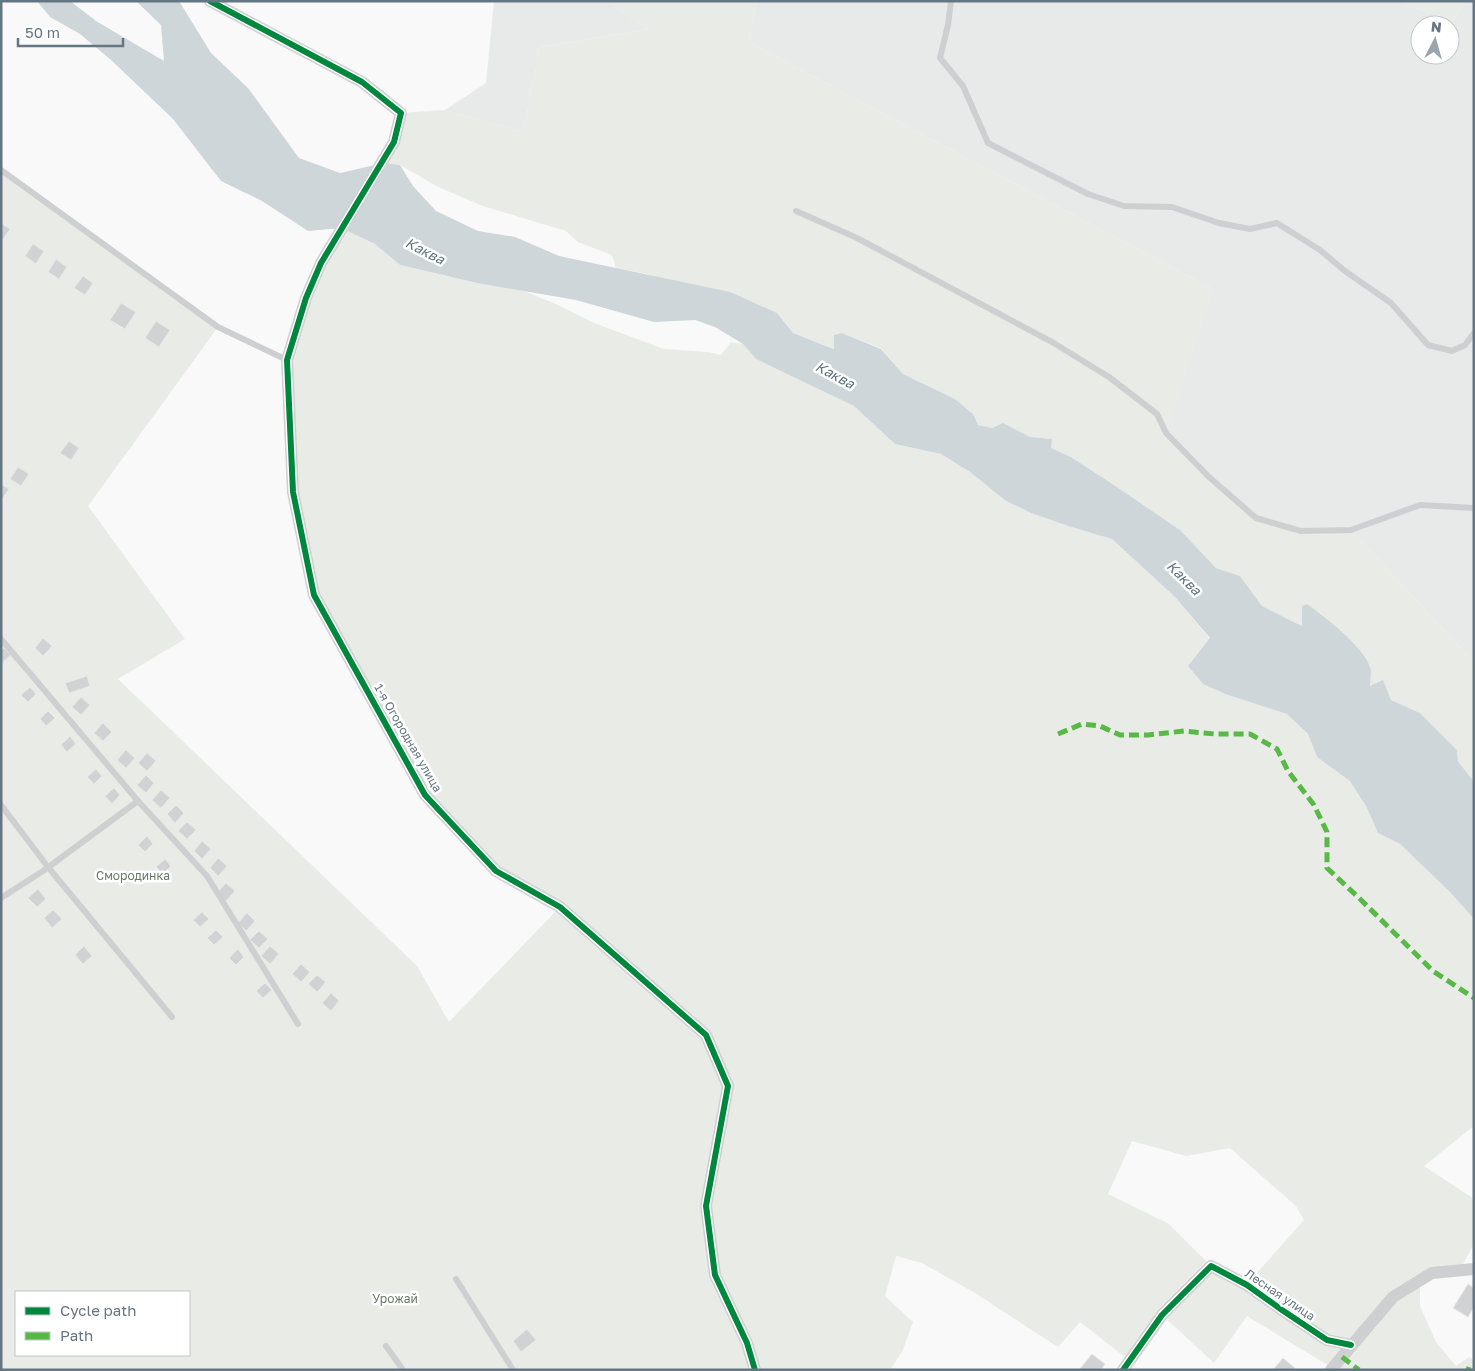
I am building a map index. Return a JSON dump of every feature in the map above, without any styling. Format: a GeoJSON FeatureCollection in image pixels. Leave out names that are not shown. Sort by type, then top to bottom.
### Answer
{"type":"FeatureCollection","features":[{"type":"Feature","properties":{"kind":"street","name":"1-я Огородная улица"},"geometry":{"type":"LineString","coordinates":[[210,1],[362,82],[401,113],[394,142],[321,263],[306,298],[287,360],[293,492],[314,595],[425,795],[496,871],[560,907],[706,1035],[728,1086],[706,1206],[715,1276],[748,1343],[754,1370]]}},
{"type":"Feature","properties":{"kind":"street","name":"Лесная улица"},"geometry":{"type":"LineString","coordinates":[[1123,1370],[1162,1315],[1211,1266],[1247,1284],[1327,1340],[1352,1345]]}},
{"type":"Feature","properties":{"kind":"street"},"geometry":{"type":"LineString","coordinates":[[1331,1370],[1392,1298],[1432,1273],[1474,1269]]}},
{"type":"Feature","properties":{"kind":"lane"},"geometry":{"type":"LineString","coordinates":[[951,1],[948,25],[940,58],[963,86],[988,143],[1088,194],[1124,206],[1172,207],[1219,223],[1250,229],[1277,223],[1320,250],[1345,271],[1392,303],[1428,345],[1452,351],[1465,345],[1474,333]]}},
{"type":"Feature","properties":{"kind":"lane"},"geometry":{"type":"LineString","coordinates":[[2,172],[218,327],[287,360]]}},
{"type":"Feature","properties":{"kind":"lane"},"geometry":{"type":"LineString","coordinates":[[796,211],[857,238],[1052,342],[1109,377],[1157,414],[1166,433],[1209,477],[1256,518],[1301,531],[1351,530],[1420,505],[1474,508]]}},
{"type":"Feature","properties":{"kind":"lane"},"geometry":{"type":"LineString","coordinates":[[1,639],[138,801],[207,876],[298,1024]]}},
{"type":"Feature","properties":{"kind":"lane"},"geometry":{"type":"LineString","coordinates":[[1,898],[48,867],[138,801]]}},
{"type":"Feature","properties":{"kind":"lane"},"geometry":{"type":"LineString","coordinates":[[1,805],[48,867],[172,1017]]}},
{"type":"Feature","properties":{"kind":"lane"},"geometry":{"type":"LineString","coordinates":[[456,1279],[513,1370]]}},
{"type":"Feature","properties":{"kind":"lane"},"geometry":{"type":"LineString","coordinates":[[386,1346],[403,1370]]}},
{"type":"Feature","properties":{"kind":"shaded area"},"geometry":{"type":"Polygon","coordinates":[[[494,1],[606,1],[648,29],[540,47],[523,132],[445,110],[486,83],[494,1]]]}},
{"type":"Feature","properties":{"kind":"shaded area"},"geometry":{"type":"Polygon","coordinates":[[[757,1],[1405,1],[1409,6],[1437,15],[1410,15],[1410,65],[1460,65],[1460,15],[1456,15],[1466,1],[1474,1],[1474,662],[1351,530],[1301,531],[1256,518],[1166,433],[1213,289],[749,42],[757,1]]]}},
{"type":"Feature","properties":{"kind":"green space"},"geometry":{"type":"Polygon","coordinates":[[[606,1],[757,1],[749,42],[1213,289],[1166,433],[1256,518],[1301,531],[1351,530],[1474,662],[1474,782],[1458,760],[1457,750],[1420,713],[1391,700],[1370,686],[1303,626],[1262,606],[1240,576],[1216,568],[1180,530],[1071,457],[1051,448],[1051,439],[1030,437],[1003,423],[992,428],[978,425],[973,414],[955,399],[903,374],[881,348],[842,333],[835,349],[793,333],[777,313],[647,274],[616,268],[612,255],[578,242],[566,231],[483,206],[438,187],[400,165],[384,163],[401,113],[445,110],[523,132],[540,47],[648,29],[606,1]]]}},
{"type":"Feature","properties":{"kind":"green space"},"geometry":{"type":"Polygon","coordinates":[[[1405,1],[1466,1],[1456,15],[1437,15],[1409,6],[1405,1]]]}},
{"type":"Feature","properties":{"kind":"green space"},"geometry":{"type":"Polygon","coordinates":[[[1,170],[218,327],[88,506],[185,639],[118,679],[417,966],[449,1022],[560,907],[496,871],[425,795],[314,595],[293,492],[287,360],[341,228],[375,244],[400,265],[477,283],[519,289],[556,304],[594,323],[664,349],[708,352],[721,355],[731,342],[743,344],[756,359],[854,406],[895,444],[941,454],[970,472],[1006,501],[1031,513],[1112,539],[1175,597],[1210,639],[1188,666],[1203,684],[1225,694],[1287,714],[1308,734],[1317,757],[1350,780],[1366,806],[1378,833],[1400,844],[1450,892],[1474,919],[1474,1126],[1424,1166],[1474,1199],[1474,1244],[1463,1264],[1430,1271],[1420,1284],[1420,1306],[1436,1342],[1456,1366],[1469,1357],[1474,1360],[1474,1370],[1336,1370],[1247,1316],[1214,1363],[1162,1315],[1130,1361],[1080,1322],[1058,1347],[975,1293],[922,1263],[896,1256],[885,1296],[913,1322],[902,1352],[890,1370],[1,1370],[1,170]],[[1132,1141],[1108,1194],[1169,1224],[1211,1266],[1247,1284],[1304,1220],[1296,1206],[1230,1148],[1186,1156],[1132,1141]]]}},
{"type":"Feature","properties":{"kind":"water","name":"Каква"},"geometry":{"type":"Polygon","coordinates":[[[37,1],[70,1],[96,21],[164,61],[161,25],[136,1],[179,1],[211,53],[248,88],[299,158],[340,173],[384,163],[400,165],[413,186],[436,211],[478,231],[515,237],[559,256],[730,292],[777,313],[793,333],[834,349],[834,335],[842,333],[881,349],[903,374],[955,399],[973,414],[978,425],[992,428],[1003,423],[1030,437],[1052,439],[1051,448],[1071,457],[1180,530],[1216,568],[1240,576],[1262,606],[1302,626],[1302,606],[1307,604],[1324,617],[1352,641],[1366,659],[1371,669],[1370,686],[1383,680],[1391,700],[1420,713],[1457,750],[1458,761],[1474,782],[1474,919],[1450,892],[1400,844],[1378,833],[1366,806],[1350,781],[1317,757],[1308,734],[1287,714],[1225,694],[1203,684],[1188,666],[1210,638],[1175,597],[1112,539],[1031,513],[1006,501],[970,472],[941,454],[895,444],[854,406],[756,359],[743,344],[715,327],[695,320],[654,322],[576,300],[477,283],[400,265],[375,244],[341,228],[308,231],[262,201],[221,181],[173,119],[110,59],[80,34],[50,17],[37,1]]]}},
{"type":"Feature","properties":{"kind":"building"},"geometry":{"type":"Polygon","coordinates":[[[1,223],[10,229],[2,241],[1,241],[1,223]]]}},
{"type":"Feature","properties":{"kind":"building"},"geometry":{"type":"Polygon","coordinates":[[[33,244],[44,251],[36,264],[25,256],[33,244]]]}},
{"type":"Feature","properties":{"kind":"building"},"geometry":{"type":"Polygon","coordinates":[[[56,259],[67,267],[59,279],[48,272],[56,259]]]}},
{"type":"Feature","properties":{"kind":"building"},"geometry":{"type":"Polygon","coordinates":[[[83,276],[93,283],[85,295],[74,288],[83,276]]]}},
{"type":"Feature","properties":{"kind":"building"},"geometry":{"type":"Polygon","coordinates":[[[121,303],[136,312],[125,329],[110,320],[121,303]]]}},
{"type":"Feature","properties":{"kind":"building"},"geometry":{"type":"Polygon","coordinates":[[[156,321],[170,330],[159,347],[145,338],[156,321]]]}},
{"type":"Feature","properties":{"kind":"building"},"geometry":{"type":"Polygon","coordinates":[[[69,441],[79,448],[71,460],[60,453],[69,441]]]}},
{"type":"Feature","properties":{"kind":"building"},"geometry":{"type":"Polygon","coordinates":[[[18,467],[29,474],[21,486],[10,479],[18,467]]]}},
{"type":"Feature","properties":{"kind":"building"},"geometry":{"type":"Polygon","coordinates":[[[1,484],[9,489],[1,501],[1,484]]]}},
{"type":"Feature","properties":{"kind":"building"},"geometry":{"type":"Polygon","coordinates":[[[43,638],[52,646],[43,656],[35,648],[43,638]]]}},
{"type":"Feature","properties":{"kind":"building"},"geometry":{"type":"Polygon","coordinates":[[[4,648],[11,655],[2,663],[1,651],[4,648]]]}},
{"type":"Feature","properties":{"kind":"building"},"geometry":{"type":"Polygon","coordinates":[[[87,676],[90,686],[69,693],[65,683],[87,676]]]}},
{"type":"Feature","properties":{"kind":"building"},"geometry":{"type":"Polygon","coordinates":[[[30,687],[36,694],[28,702],[21,695],[30,687]]]}},
{"type":"Feature","properties":{"kind":"building"},"geometry":{"type":"Polygon","coordinates":[[[81,697],[90,705],[81,715],[72,707],[81,697]]]}},
{"type":"Feature","properties":{"kind":"building"},"geometry":{"type":"Polygon","coordinates":[[[48,711],[55,718],[46,726],[40,719],[48,711]]]}},
{"type":"Feature","properties":{"kind":"building"},"geometry":{"type":"Polygon","coordinates":[[[103,723],[112,732],[103,741],[94,733],[103,723]]]}},
{"type":"Feature","properties":{"kind":"building"},"geometry":{"type":"Polygon","coordinates":[[[70,736],[76,744],[67,752],[61,745],[70,736]]]}},
{"type":"Feature","properties":{"kind":"building"},"geometry":{"type":"Polygon","coordinates":[[[126,750],[135,758],[126,768],[117,760],[126,750]]]}},
{"type":"Feature","properties":{"kind":"building"},"geometry":{"type":"Polygon","coordinates":[[[147,753],[156,761],[147,771],[138,763],[147,753]]]}},
{"type":"Feature","properties":{"kind":"building"},"geometry":{"type":"Polygon","coordinates":[[[96,769],[102,776],[94,784],[87,777],[96,769]]]}},
{"type":"Feature","properties":{"kind":"building"},"geometry":{"type":"Polygon","coordinates":[[[146,775],[154,783],[146,793],[137,785],[146,775]]]}},
{"type":"Feature","properties":{"kind":"building"},"geometry":{"type":"Polygon","coordinates":[[[114,788],[120,795],[112,804],[105,796],[114,788]]]}},
{"type":"Feature","properties":{"kind":"building"},"geometry":{"type":"Polygon","coordinates":[[[161,790],[170,798],[161,808],[152,800],[161,790]]]}},
{"type":"Feature","properties":{"kind":"building"},"geometry":{"type":"Polygon","coordinates":[[[176,805],[184,813],[175,823],[167,814],[176,805]]]}},
{"type":"Feature","properties":{"kind":"building"},"geometry":{"type":"Polygon","coordinates":[[[187,822],[196,830],[187,839],[178,831],[187,822]]]}},
{"type":"Feature","properties":{"kind":"building"},"geometry":{"type":"Polygon","coordinates":[[[147,836],[153,844],[145,852],[138,845],[147,836]]]}},
{"type":"Feature","properties":{"kind":"building"},"geometry":{"type":"Polygon","coordinates":[[[202,841],[211,849],[202,859],[194,851],[202,841]]]}},
{"type":"Feature","properties":{"kind":"building"},"geometry":{"type":"Polygon","coordinates":[[[218,858],[227,866],[218,876],[210,868],[218,858]]]}},
{"type":"Feature","properties":{"kind":"building"},"geometry":{"type":"Polygon","coordinates":[[[165,859],[171,866],[163,874],[156,867],[165,859]]]}},
{"type":"Feature","properties":{"kind":"building"},"geometry":{"type":"Polygon","coordinates":[[[226,883],[235,891],[226,901],[217,893],[226,883]]]}},
{"type":"Feature","properties":{"kind":"building"},"geometry":{"type":"Polygon","coordinates":[[[38,889],[46,899],[37,907],[28,898],[38,889]]]}},
{"type":"Feature","properties":{"kind":"building"},"geometry":{"type":"Polygon","coordinates":[[[53,910],[62,919],[52,928],[44,918],[53,910]]]}},
{"type":"Feature","properties":{"kind":"building"},"geometry":{"type":"Polygon","coordinates":[[[202,912],[209,919],[200,927],[193,920],[202,912]]]}},
{"type":"Feature","properties":{"kind":"building"},"geometry":{"type":"Polygon","coordinates":[[[247,913],[255,921],[246,931],[238,923],[247,913]]]}},
{"type":"Feature","properties":{"kind":"building"},"geometry":{"type":"Polygon","coordinates":[[[216,930],[223,937],[214,945],[207,938],[216,930]]]}},
{"type":"Feature","properties":{"kind":"building"},"geometry":{"type":"Polygon","coordinates":[[[259,931],[268,939],[259,948],[250,940],[259,931]]]}},
{"type":"Feature","properties":{"kind":"building"},"geometry":{"type":"Polygon","coordinates":[[[84,946],[92,956],[83,964],[75,955],[84,946]]]}},
{"type":"Feature","properties":{"kind":"building"},"geometry":{"type":"Polygon","coordinates":[[[270,946],[279,954],[270,964],[261,956],[270,946]]]}},
{"type":"Feature","properties":{"kind":"building"},"geometry":{"type":"Polygon","coordinates":[[[238,949],[244,957],[236,965],[229,958],[238,949]]]}},
{"type":"Feature","properties":{"kind":"building"},"geometry":{"type":"Polygon","coordinates":[[[301,964],[310,972],[301,982],[292,974],[301,964]]]}},
{"type":"Feature","properties":{"kind":"building"},"geometry":{"type":"Polygon","coordinates":[[[317,975],[326,982],[317,992],[308,984],[317,975]]]}},
{"type":"Feature","properties":{"kind":"building"},"geometry":{"type":"Polygon","coordinates":[[[265,983],[272,990],[263,998],[256,991],[265,983]]]}},
{"type":"Feature","properties":{"kind":"building"},"geometry":{"type":"Polygon","coordinates":[[[331,993],[339,1001],[331,1011],[322,1003],[331,993]]]}},
{"type":"Feature","properties":{"kind":"building"},"geometry":{"type":"Polygon","coordinates":[[[1468,1284],[1474,1288],[1474,1307],[1468,1317],[1453,1308],[1468,1284]]]}},
{"type":"Feature","properties":{"kind":"building"},"geometry":{"type":"Polygon","coordinates":[[[527,1329],[536,1340],[521,1352],[513,1341],[527,1329]]]}},
{"type":"Feature","properties":{"kind":"building"},"geometry":{"type":"Polygon","coordinates":[[[1092,1354],[1105,1364],[1101,1370],[1079,1370],[1092,1354]]]}},
{"type":"Feature","properties":{"kind":"building"},"geometry":{"type":"Polygon","coordinates":[[[1283,1358],[1295,1368],[1293,1370],[1273,1370],[1283,1358]]]}},
{"type":"Feature","properties":{"kind":"marked path"},"geometry":{"type":"LineString","coordinates":[[1058,734],[1082,724],[1100,726],[1120,735],[1148,735],[1184,731],[1215,734],[1250,734],[1277,749],[1288,771],[1314,805],[1327,832],[1327,868],[1433,971],[1474,998]]}},
{"type":"Feature","properties":{"kind":"marked path"},"geometry":{"type":"LineString","coordinates":[[1342,1357],[1359,1370]]}},
{"type":"Feature","properties":{"kind":"cycle path"},"geometry":{"type":"LineString","coordinates":[[210,1],[362,82],[401,113],[394,142],[321,263],[306,298],[287,360],[293,492],[314,595],[425,795],[496,871],[560,907],[706,1035],[728,1086],[706,1206],[715,1275],[747,1343],[755,1370]]}},
{"type":"Feature","properties":{"kind":"cycle path"},"geometry":{"type":"LineString","coordinates":[[1123,1370],[1162,1315],[1211,1266],[1247,1285],[1327,1340],[1351,1345]]}},
{"type":"Feature","properties":{"kind":"park label","name":"Смородинка"},"geometry":{"type":"Point","coordinates":[133,876]}},
{"type":"Feature","properties":{"kind":"park label","name":"Урожай"},"geometry":{"type":"Point","coordinates":[395,1299]}}]}
